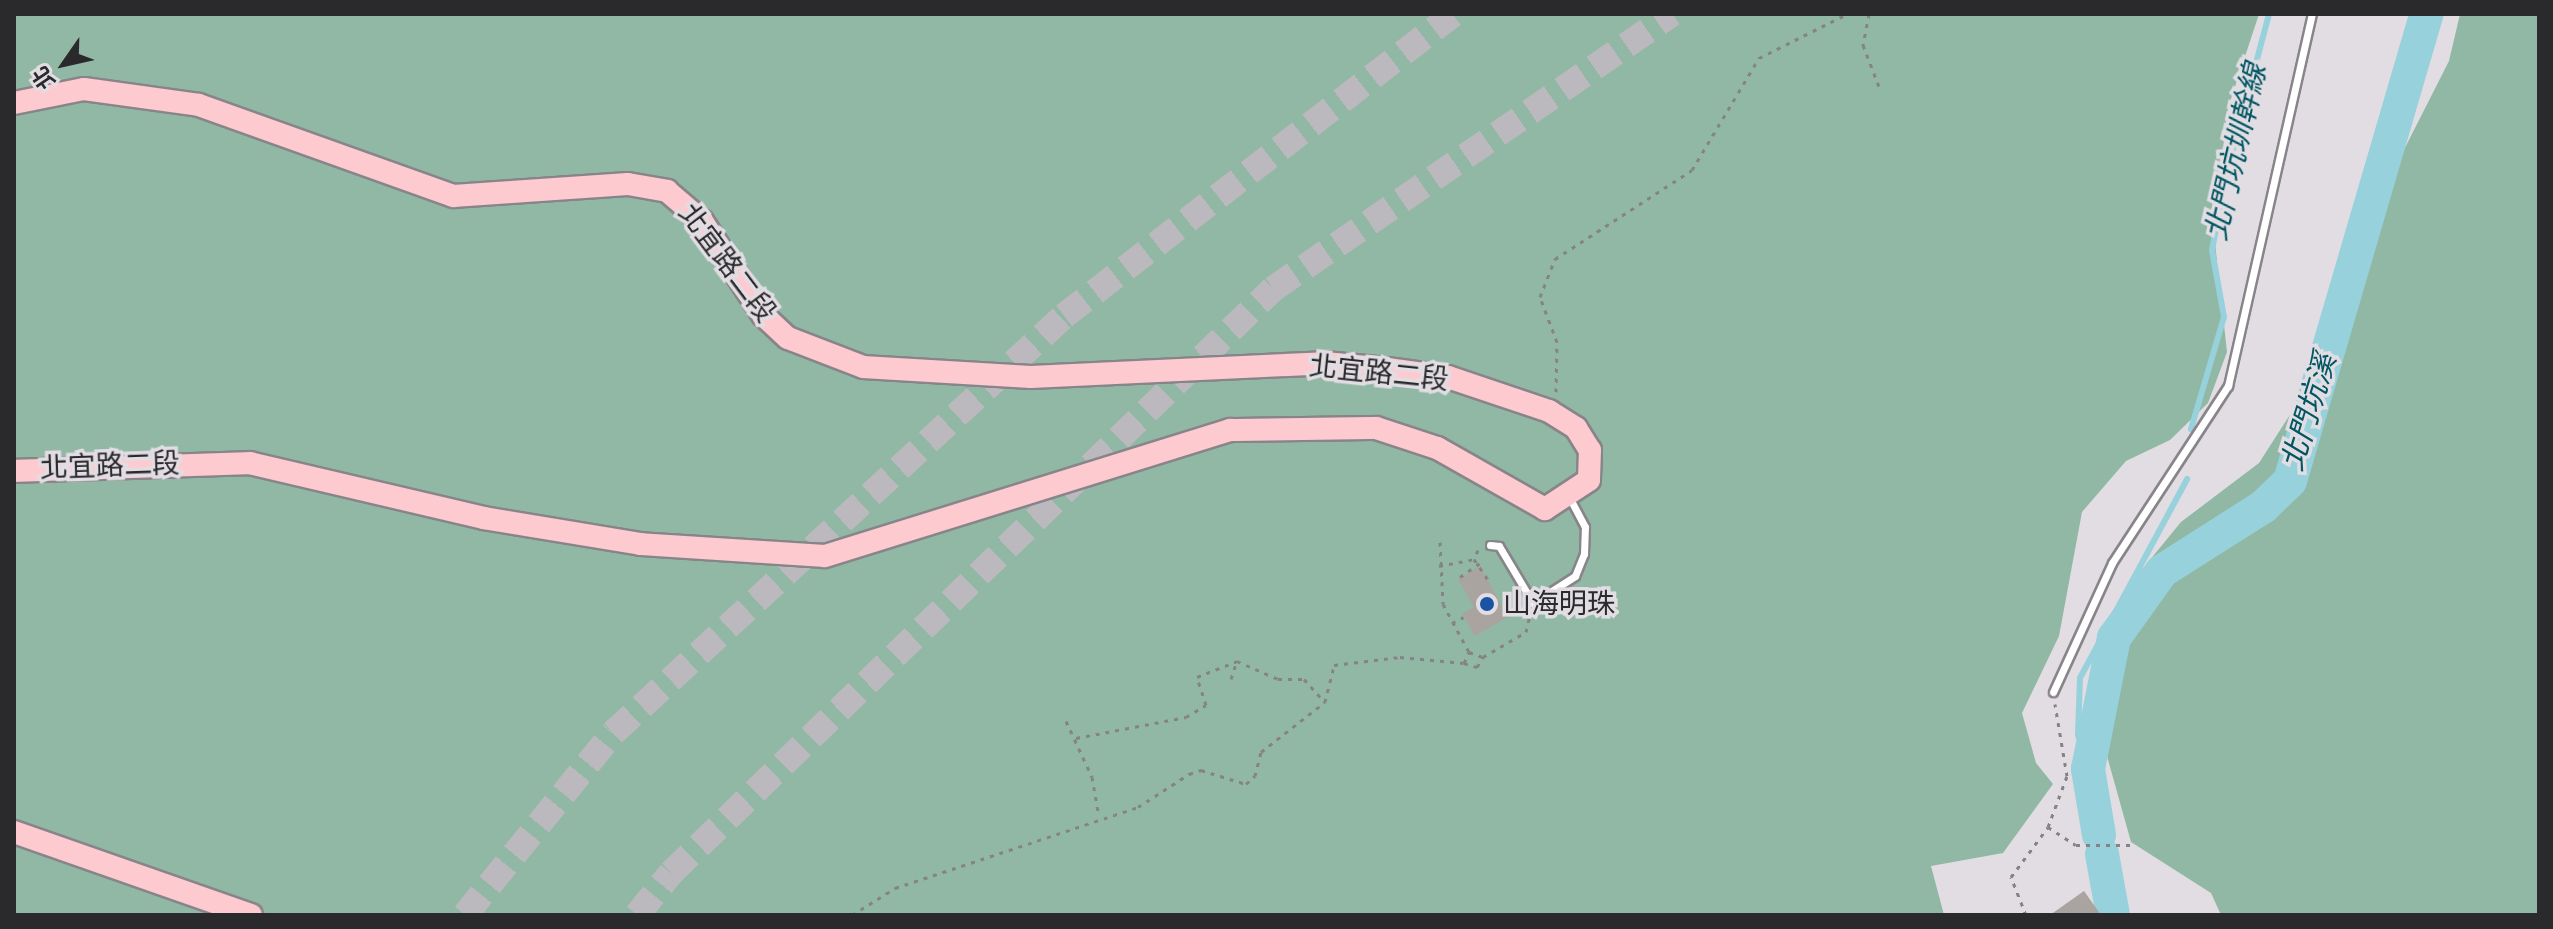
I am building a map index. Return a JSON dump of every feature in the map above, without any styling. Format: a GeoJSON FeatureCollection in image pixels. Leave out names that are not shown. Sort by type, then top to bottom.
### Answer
{"type":"FeatureCollection","features":[{"type":"Feature","properties":{"kind":"main road","name":"北宜路二段"},"geometry":{"type":"LineString","coordinates":[[14,103],[84,89],[199,105],[453,196],[628,184],[667,191],[702,221],[763,315],[788,338],[863,367],[1031,377],[1325,363],[1448,377],[1549,411],[1576,428],[1590,450],[1589,480],[1569,497],[1545,509],[1532,506],[1437,448],[1376,428],[1230,430],[825,556],[610,539],[250,463],[14,471]]}},
{"type":"Feature","properties":{"kind":"main road"},"geometry":{"type":"LineString","coordinates":[[14,832],[251,915]]}},
{"type":"Feature","properties":{"kind":"lane"},"geometry":{"type":"LineString","coordinates":[[2053,692],[2112,563],[2228,386],[2312,14]]}},
{"type":"Feature","properties":{"kind":"lane"},"geometry":{"type":"LineString","coordinates":[[1490,545],[1499,546],[1533,603],[1575,576],[1584,554],[1585,527],[1569,497]]}},
{"type":"Feature","properties":{"kind":"path"},"geometry":{"type":"LineString","coordinates":[[1549,411],[1561,381],[1557,342],[1540,297],[1555,259],[1692,170],[1759,58],[1847,14]]}},
{"type":"Feature","properties":{"kind":"path"},"geometry":{"type":"LineString","coordinates":[[1869,14],[1863,45],[1880,89]]}},
{"type":"Feature","properties":{"kind":"path"},"geometry":{"type":"LineString","coordinates":[[1474,559],[1482,540]]}},
{"type":"Feature","properties":{"kind":"path"},"geometry":{"type":"LineString","coordinates":[[1440,542],[1438,566],[1452,623],[1469,652],[1483,657]]}},
{"type":"Feature","properties":{"kind":"path"},"geometry":{"type":"LineString","coordinates":[[1438,566],[1474,559],[1480,563],[1491,584]]}},
{"type":"Feature","properties":{"kind":"path"},"geometry":{"type":"LineString","coordinates":[[1460,577],[1480,563]]}},
{"type":"Feature","properties":{"kind":"path"},"geometry":{"type":"LineString","coordinates":[[852,915],[895,888],[1071,833],[1099,815],[1138,807],[1201,770],[1246,784],[1261,752],[1325,702],[1339,663],[1400,657],[1477,667],[1483,657],[1526,632],[1533,603]]}},
{"type":"Feature","properties":{"kind":"path"},"geometry":{"type":"LineString","coordinates":[[1452,623],[1464,617]]}},
{"type":"Feature","properties":{"kind":"path"},"geometry":{"type":"LineString","coordinates":[[1464,663],[1469,652]]}},
{"type":"Feature","properties":{"kind":"path"},"geometry":{"type":"LineString","coordinates":[[1076,738],[1186,717],[1206,705],[1197,677],[1237,661],[1278,679],[1304,679],[1325,702]]}},
{"type":"Feature","properties":{"kind":"path"},"geometry":{"type":"LineString","coordinates":[[1231,679],[1237,661]]}},
{"type":"Feature","properties":{"kind":"path"},"geometry":{"type":"LineString","coordinates":[[2026,915],[2011,877],[2048,827],[2067,776],[2053,692]]}},
{"type":"Feature","properties":{"kind":"path"},"geometry":{"type":"LineString","coordinates":[[1066,721],[1076,738],[1099,815]]}},
{"type":"Feature","properties":{"kind":"path"},"geometry":{"type":"LineString","coordinates":[[2048,827],[2076,845],[2133,845]]}},
{"type":"Feature","properties":{"kind":"green space"},"geometry":{"type":"Polygon","coordinates":[[[14,14],[2259,14],[2228,108],[2214,234],[2227,352],[2208,403],[2170,440],[2126,461],[2082,512],[2059,636],[2022,713],[2036,763],[2053,784],[2003,853],[1931,866],[1944,915],[14,915],[14,14]]]}},
{"type":"Feature","properties":{"kind":"green space"},"geometry":{"type":"Polygon","coordinates":[[[2460,14],[2539,14],[2539,915],[2221,915],[2211,893],[2131,842],[2107,756],[2093,654],[2122,594],[2181,522],[2259,463],[2302,396],[2340,276],[2449,61],[2460,14]]]}},
{"type":"Feature","properties":{"kind":"building","name":"山海明珠"},"geometry":{"type":"Polygon","coordinates":[[[1480,566],[1508,617],[1475,636],[1462,614],[1474,607],[1458,579],[1480,566]]]}},
{"type":"Feature","properties":{"kind":"building"},"geometry":{"type":"Polygon","coordinates":[[[2084,891],[2101,915],[2050,915],[2084,891]]]}},
{"type":"Feature","properties":{"kind":"waterway","name":"北門坑圳幹線"},"geometry":{"type":"LineString","coordinates":[[2191,429],[2224,317],[2212,250],[2227,172],[2269,14]]}},
{"type":"Feature","properties":{"kind":"waterway","name":"北門坑溪"},"geometry":{"type":"LineString","coordinates":[[2099,835],[2088,769],[2114,638],[2162,571],[2263,507],[2290,481],[2427,14]]}},
{"type":"Feature","properties":{"kind":"waterway","name":"北門坑圳幹線"},"geometry":{"type":"LineString","coordinates":[[2088,769],[2078,735],[2080,678],[2187,479]]}},
{"type":"Feature","properties":{"kind":"waterway","name":"北門坑溪"},"geometry":{"type":"LineString","coordinates":[[2102,854],[2113,915]]}},
{"type":"Feature","properties":{"kind":"tunnel"},"geometry":{"type":"LineString","coordinates":[[465,915],[613,733],[1064,316],[1453,14]]}},
{"type":"Feature","properties":{"kind":"tunnel"},"geometry":{"type":"LineString","coordinates":[[637,915],[671,873],[1273,289],[1672,14]]}},
{"type":"Feature","properties":{"kind":"place","name":"山海明珠"},"geometry":{"type":"Point","coordinates":[1487,604]}}]}
